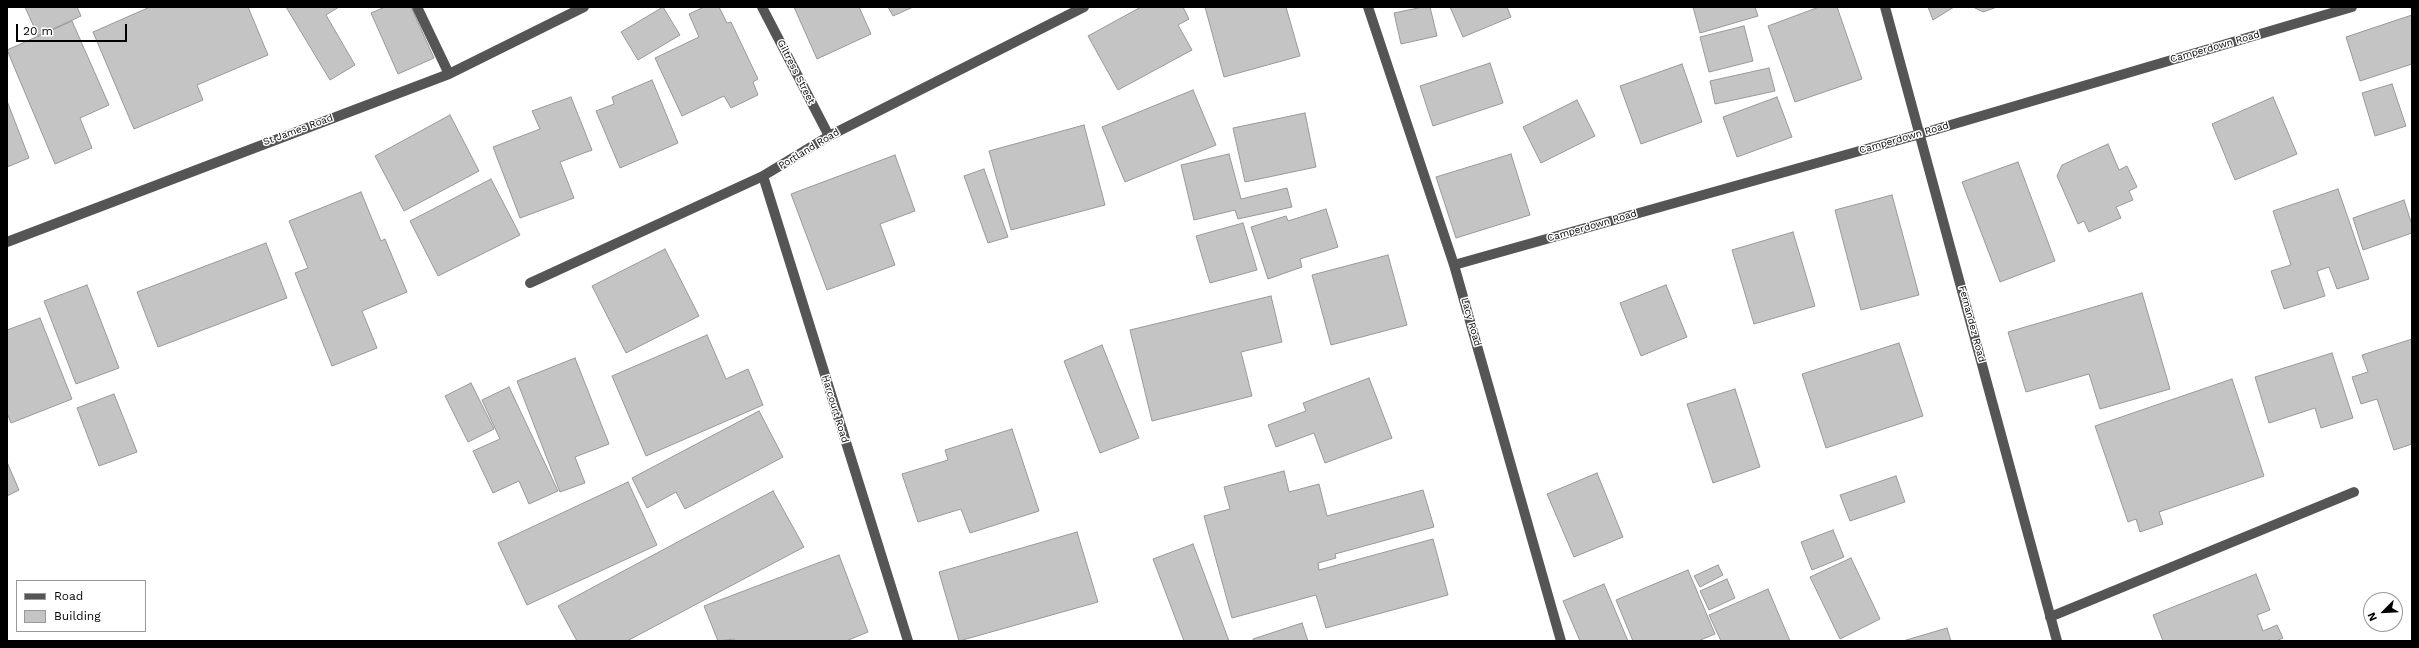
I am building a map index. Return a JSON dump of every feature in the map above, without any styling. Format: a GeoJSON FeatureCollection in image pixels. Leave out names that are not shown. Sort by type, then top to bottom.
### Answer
{"type":"FeatureCollection","features":[{"type":"Feature","properties":{"kind":"street"},"geometry":{"type":"LineString","coordinates":[[418,7],[449,74]]}},
{"type":"Feature","properties":{"kind":"street","name":"St James Road"},"geometry":{"type":"LineString","coordinates":[[7,242],[449,74],[584,7]]}},
{"type":"Feature","properties":{"kind":"street","name":"Giltress Street"},"geometry":{"type":"LineString","coordinates":[[762,7],[829,136]]}},
{"type":"Feature","properties":{"kind":"street","name":"Portland Road"},"geometry":{"type":"LineString","coordinates":[[530,283],[763,176],[829,136],[1084,7]]}},
{"type":"Feature","properties":{"kind":"street","name":"Lacy Road"},"geometry":{"type":"LineString","coordinates":[[1368,7],[1454,265],[1561,641]]}},
{"type":"Feature","properties":{"kind":"street","name":"Fernandez Road"},"geometry":{"type":"LineString","coordinates":[[1885,7],[2057,641]]}},
{"type":"Feature","properties":{"kind":"street","name":"Camperdown Road"},"geometry":{"type":"LineString","coordinates":[[1454,265],[1920,134],[2352,7]]}},
{"type":"Feature","properties":{"kind":"street","name":"Harcourt Road"},"geometry":{"type":"LineString","coordinates":[[763,176],[908,641]]}},
{"type":"Feature","properties":{"kind":"street"},"geometry":{"type":"LineString","coordinates":[[2050,617],[2354,492]]}},
{"type":"Feature","properties":{"kind":"building"},"geometry":{"type":"Polygon","coordinates":[[[25,7],[77,7],[81,16],[38,36],[25,7]]]}},
{"type":"Feature","properties":{"kind":"building"},"geometry":{"type":"Polygon","coordinates":[[[150,7],[248,7],[268,55],[197,85],[203,100],[134,129],[93,32],[150,7]]]}},
{"type":"Feature","properties":{"kind":"building"},"geometry":{"type":"Polygon","coordinates":[[[286,7],[339,7],[326,15],[355,65],[330,80],[286,7]]]}},
{"type":"Feature","properties":{"kind":"building"},"geometry":{"type":"Polygon","coordinates":[[[385,7],[411,7],[434,58],[398,74],[371,13],[385,7]]]}},
{"type":"Feature","properties":{"kind":"building"},"geometry":{"type":"Polygon","coordinates":[[[663,7],[680,35],[638,60],[621,32],[663,7]]]}},
{"type":"Feature","properties":{"kind":"building"},"geometry":{"type":"Polygon","coordinates":[[[704,7],[719,7],[727,23],[731,22],[758,79],[753,82],[758,95],[731,108],[724,96],[682,116],[655,58],[699,37],[689,14],[704,7]]]}},
{"type":"Feature","properties":{"kind":"building"},"geometry":{"type":"Polygon","coordinates":[[[794,7],[859,7],[871,34],[817,59],[794,7]]]}},
{"type":"Feature","properties":{"kind":"building"},"geometry":{"type":"Polygon","coordinates":[[[888,7],[913,7],[893,16],[888,7]]]}},
{"type":"Feature","properties":{"kind":"building"},"geometry":{"type":"Polygon","coordinates":[[[1141,7],[1183,7],[1189,19],[1178,25],[1192,50],[1118,90],[1088,36],[1141,7]]]}},
{"type":"Feature","properties":{"kind":"building"},"geometry":{"type":"Polygon","coordinates":[[[1205,7],[1286,7],[1300,56],[1224,77],[1205,7]]]}},
{"type":"Feature","properties":{"kind":"building"},"geometry":{"type":"Polygon","coordinates":[[[1430,7],[1437,36],[1401,44],[1394,13],[1430,7]]]}},
{"type":"Feature","properties":{"kind":"building"},"geometry":{"type":"Polygon","coordinates":[[[1450,7],[1507,7],[1511,17],[1463,37],[1450,7]]]}},
{"type":"Feature","properties":{"kind":"building"},"geometry":{"type":"Polygon","coordinates":[[[1693,7],[1755,7],[1758,16],[1700,33],[1693,7]]]}},
{"type":"Feature","properties":{"kind":"building"},"geometry":{"type":"Polygon","coordinates":[[[1819,7],[1837,7],[1862,79],[1795,102],[1768,26],[1819,7]]]}},
{"type":"Feature","properties":{"kind":"building"},"geometry":{"type":"Polygon","coordinates":[[[1928,7],[1954,7],[1933,20],[1928,7]]]}},
{"type":"Feature","properties":{"kind":"building"},"geometry":{"type":"Polygon","coordinates":[[[1973,7],[1997,7],[1983,12],[1973,7]]]}},
{"type":"Feature","properties":{"kind":"building"},"geometry":{"type":"Polygon","coordinates":[[[2412,15],[2412,64],[2360,81],[2346,37],[2412,15]]]}},
{"type":"Feature","properties":{"kind":"building"},"geometry":{"type":"Polygon","coordinates":[[[72,21],[109,105],[80,118],[92,148],[55,164],[7,50],[72,21]]]}},
{"type":"Feature","properties":{"kind":"building"},"geometry":{"type":"Polygon","coordinates":[[[1744,26],[1753,61],[1709,72],[1700,37],[1744,26]]]}},
{"type":"Feature","properties":{"kind":"building"},"geometry":{"type":"Polygon","coordinates":[[[1490,63],[1503,103],[1433,126],[1420,86],[1490,63]]]}},
{"type":"Feature","properties":{"kind":"building"},"geometry":{"type":"Polygon","coordinates":[[[1682,64],[1702,122],[1641,144],[1620,86],[1682,64]]]}},
{"type":"Feature","properties":{"kind":"building"},"geometry":{"type":"Polygon","coordinates":[[[1769,68],[1775,91],[1715,104],[1710,81],[1769,68]]]}},
{"type":"Feature","properties":{"kind":"building"},"geometry":{"type":"Polygon","coordinates":[[[652,80],[678,143],[620,168],[596,111],[614,104],[612,97],[652,80]]]}},
{"type":"Feature","properties":{"kind":"building"},"geometry":{"type":"Polygon","coordinates":[[[2392,84],[2406,126],[2375,136],[2362,93],[2392,84]]]}},
{"type":"Feature","properties":{"kind":"building"},"geometry":{"type":"Polygon","coordinates":[[[1193,90],[1216,145],[1125,182],[1102,127],[1193,90]]]}},
{"type":"Feature","properties":{"kind":"building"},"geometry":{"type":"Polygon","coordinates":[[[571,97],[592,150],[560,162],[574,198],[520,218],[493,147],[540,129],[532,111],[571,97]]]}},
{"type":"Feature","properties":{"kind":"building"},"geometry":{"type":"Polygon","coordinates":[[[1777,97],[1792,137],[1737,157],[1723,117],[1777,97]]]}},
{"type":"Feature","properties":{"kind":"building"},"geometry":{"type":"Polygon","coordinates":[[[2273,97],[2297,154],[2235,180],[2212,124],[2273,97]]]}},
{"type":"Feature","properties":{"kind":"building"},"geometry":{"type":"Polygon","coordinates":[[[1577,100],[1595,136],[1541,163],[1523,127],[1577,100]]]}},
{"type":"Feature","properties":{"kind":"building"},"geometry":{"type":"Polygon","coordinates":[[[7,101],[29,158],[7,167],[7,101]]]}},
{"type":"Feature","properties":{"kind":"building"},"geometry":{"type":"Polygon","coordinates":[[[1305,113],[1316,167],[1245,182],[1233,128],[1305,113]]]}},
{"type":"Feature","properties":{"kind":"building"},"geometry":{"type":"Polygon","coordinates":[[[450,115],[479,171],[404,211],[375,156],[450,115]]]}},
{"type":"Feature","properties":{"kind":"building"},"geometry":{"type":"Polygon","coordinates":[[[1084,125],[1105,205],[1011,230],[989,151],[1084,125]]]}},
{"type":"Feature","properties":{"kind":"building"},"geometry":{"type":"Polygon","coordinates":[[[2108,144],[2119,170],[2127,166],[2137,187],[2129,191],[2133,200],[2116,207],[2121,218],[2089,232],[2084,221],[2078,224],[2057,176],[2062,165],[2108,144]]]}},
{"type":"Feature","properties":{"kind":"building"},"geometry":{"type":"Polygon","coordinates":[[[1229,154],[1241,199],[1287,188],[1292,207],[1238,219],[1235,210],[1194,220],[1181,165],[1229,154]]]}},
{"type":"Feature","properties":{"kind":"building"},"geometry":{"type":"Polygon","coordinates":[[[1511,154],[1530,215],[1456,238],[1436,177],[1511,154]]]}},
{"type":"Feature","properties":{"kind":"building"},"geometry":{"type":"Polygon","coordinates":[[[895,155],[915,211],[880,224],[895,265],[827,290],[791,194],[895,155]]]}},
{"type":"Feature","properties":{"kind":"building"},"geometry":{"type":"Polygon","coordinates":[[[2018,162],[2055,261],[2000,282],[1962,182],[2018,162]]]}},
{"type":"Feature","properties":{"kind":"building"},"geometry":{"type":"Polygon","coordinates":[[[984,169],[1008,237],[988,243],[964,176],[984,169]]]}},
{"type":"Feature","properties":{"kind":"building"},"geometry":{"type":"Polygon","coordinates":[[[491,179],[520,235],[438,276],[410,221],[491,179]]]}},
{"type":"Feature","properties":{"kind":"building"},"geometry":{"type":"Polygon","coordinates":[[[2338,189],[2369,279],[2337,289],[2329,267],[2317,271],[2325,296],[2284,309],[2271,271],[2291,265],[2273,211],[2338,189]]]}},
{"type":"Feature","properties":{"kind":"building"},"geometry":{"type":"Polygon","coordinates":[[[361,192],[381,241],[385,239],[407,292],[362,311],[377,348],[332,366],[295,273],[308,268],[289,221],[361,192]]]}},
{"type":"Feature","properties":{"kind":"building"},"geometry":{"type":"Polygon","coordinates":[[[1892,195],[1919,295],[1861,310],[1835,210],[1892,195]]]}},
{"type":"Feature","properties":{"kind":"building"},"geometry":{"type":"Polygon","coordinates":[[[2404,200],[2412,225],[2412,233],[2363,250],[2353,218],[2404,200]]]}},
{"type":"Feature","properties":{"kind":"building"},"geometry":{"type":"Polygon","coordinates":[[[1326,209],[1338,247],[1300,259],[1302,267],[1268,279],[1251,227],[1286,216],[1288,221],[1326,209]]]}},
{"type":"Feature","properties":{"kind":"building"},"geometry":{"type":"Polygon","coordinates":[[[1243,223],[1257,270],[1210,283],[1196,236],[1243,223]]]}},
{"type":"Feature","properties":{"kind":"building"},"geometry":{"type":"Polygon","coordinates":[[[1793,232],[1815,306],[1754,324],[1732,250],[1793,232]]]}},
{"type":"Feature","properties":{"kind":"building"},"geometry":{"type":"Polygon","coordinates":[[[266,243],[287,298],[158,347],[137,292],[266,243]]]}},
{"type":"Feature","properties":{"kind":"building"},"geometry":{"type":"Polygon","coordinates":[[[665,249],[699,316],[626,353],[592,286],[665,249]]]}},
{"type":"Feature","properties":{"kind":"building"},"geometry":{"type":"Polygon","coordinates":[[[1388,255],[1407,325],[1331,345],[1312,275],[1388,255]]]}},
{"type":"Feature","properties":{"kind":"building"},"geometry":{"type":"Polygon","coordinates":[[[87,285],[119,368],[76,384],[44,301],[87,285]]]}},
{"type":"Feature","properties":{"kind":"building"},"geometry":{"type":"Polygon","coordinates":[[[1666,285],[1687,337],[1641,356],[1620,303],[1666,285]]]}},
{"type":"Feature","properties":{"kind":"building"},"geometry":{"type":"Polygon","coordinates":[[[2142,293],[2170,389],[2100,409],[2089,374],[2026,392],[2008,332],[2142,293]]]}},
{"type":"Feature","properties":{"kind":"building"},"geometry":{"type":"Polygon","coordinates":[[[1271,296],[1282,342],[1241,352],[1252,396],[1152,421],[1130,330],[1271,296]]]}},
{"type":"Feature","properties":{"kind":"building"},"geometry":{"type":"Polygon","coordinates":[[[40,318],[72,399],[11,423],[7,413],[7,330],[40,318]]]}},
{"type":"Feature","properties":{"kind":"building"},"geometry":{"type":"Polygon","coordinates":[[[707,335],[726,379],[748,369],[763,405],[646,456],[612,376],[707,335]]]}},
{"type":"Feature","properties":{"kind":"building"},"geometry":{"type":"Polygon","coordinates":[[[2412,339],[2412,444],[2394,450],[2377,399],[2361,404],[2352,377],[2368,372],[2362,355],[2412,339]]]}},
{"type":"Feature","properties":{"kind":"building"},"geometry":{"type":"Polygon","coordinates":[[[1899,343],[1923,416],[1826,448],[1802,374],[1899,343]]]}},
{"type":"Feature","properties":{"kind":"building"},"geometry":{"type":"Polygon","coordinates":[[[1102,345],[1139,438],[1100,453],[1064,361],[1102,345]]]}},
{"type":"Feature","properties":{"kind":"building"},"geometry":{"type":"Polygon","coordinates":[[[2332,353],[2353,418],[2321,428],[2315,408],[2269,423],[2255,377],[2332,353]]]}},
{"type":"Feature","properties":{"kind":"building"},"geometry":{"type":"Polygon","coordinates":[[[575,358],[609,444],[575,457],[585,483],[560,492],[517,381],[575,358]]]}},
{"type":"Feature","properties":{"kind":"building"},"geometry":{"type":"Polygon","coordinates":[[[1369,378],[1392,438],[1325,463],[1314,433],[1276,447],[1268,425],[1306,411],[1303,403],[1369,378]]]}},
{"type":"Feature","properties":{"kind":"building"},"geometry":{"type":"Polygon","coordinates":[[[2232,379],[2264,476],[2159,512],[2163,524],[2140,532],[2136,519],[2128,522],[2095,426],[2232,379]]]}},
{"type":"Feature","properties":{"kind":"building"},"geometry":{"type":"Polygon","coordinates":[[[471,383],[494,429],[468,442],[445,396],[471,383]]]}},
{"type":"Feature","properties":{"kind":"building"},"geometry":{"type":"Polygon","coordinates":[[[509,387],[558,491],[529,504],[519,481],[493,493],[473,451],[500,439],[482,400],[509,387]]]}},
{"type":"Feature","properties":{"kind":"building"},"geometry":{"type":"Polygon","coordinates":[[[1735,389],[1760,467],[1713,483],[1687,404],[1735,389]]]}},
{"type":"Feature","properties":{"kind":"building"},"geometry":{"type":"Polygon","coordinates":[[[114,394],[137,452],[99,466],[77,408],[114,394]]]}},
{"type":"Feature","properties":{"kind":"building"},"geometry":{"type":"Polygon","coordinates":[[[759,411],[783,457],[685,509],[676,492],[647,508],[632,478],[759,411]]]}},
{"type":"Feature","properties":{"kind":"building"},"geometry":{"type":"Polygon","coordinates":[[[1012,429],[1039,511],[970,533],[961,509],[918,522],[902,474],[948,460],[945,450],[1012,429]]]}},
{"type":"Feature","properties":{"kind":"building"},"geometry":{"type":"Polygon","coordinates":[[[7,462],[19,490],[7,496],[7,462]]]}},
{"type":"Feature","properties":{"kind":"building"},"geometry":{"type":"Polygon","coordinates":[[[1284,471],[1289,492],[1319,484],[1327,516],[1423,490],[1434,527],[1335,554],[1336,558],[1318,563],[1319,570],[1433,539],[1448,595],[1326,628],[1316,595],[1232,618],[1204,516],[1230,509],[1224,487],[1284,471]]]}},
{"type":"Feature","properties":{"kind":"building"},"geometry":{"type":"Polygon","coordinates":[[[1597,473],[1623,537],[1574,557],[1547,494],[1597,473]]]}},
{"type":"Feature","properties":{"kind":"building"},"geometry":{"type":"Polygon","coordinates":[[[1896,476],[1905,502],[1850,521],[1840,495],[1896,476]]]}},
{"type":"Feature","properties":{"kind":"building"},"geometry":{"type":"Polygon","coordinates":[[[628,482],[657,545],[527,605],[498,543],[628,482]]]}},
{"type":"Feature","properties":{"kind":"building"},"geometry":{"type":"Polygon","coordinates":[[[773,491],[804,547],[627,641],[577,641],[558,606],[773,491]]]}},
{"type":"Feature","properties":{"kind":"building"},"geometry":{"type":"Polygon","coordinates":[[[1833,530],[1844,557],[1812,570],[1801,542],[1833,530]]]}},
{"type":"Feature","properties":{"kind":"building"},"geometry":{"type":"Polygon","coordinates":[[[1077,532],[1098,602],[959,641],[939,572],[1077,532]]]}},
{"type":"Feature","properties":{"kind":"building"},"geometry":{"type":"Polygon","coordinates":[[[1193,544],[1229,641],[1184,641],[1153,559],[1193,544]]]}},
{"type":"Feature","properties":{"kind":"building"},"geometry":{"type":"Polygon","coordinates":[[[839,555],[868,632],[846,641],[735,641],[734,639],[718,641],[704,606],[839,555]]]}},
{"type":"Feature","properties":{"kind":"building"},"geometry":{"type":"Polygon","coordinates":[[[1851,558],[1880,619],[1840,639],[1810,577],[1851,558]]]}},
{"type":"Feature","properties":{"kind":"building"},"geometry":{"type":"Polygon","coordinates":[[[1718,565],[1723,575],[1700,587],[1694,576],[1718,565]]]}},
{"type":"Feature","properties":{"kind":"building"},"geometry":{"type":"Polygon","coordinates":[[[1688,570],[1715,634],[1698,641],[1633,641],[1616,600],[1688,570]]]}},
{"type":"Feature","properties":{"kind":"building"},"geometry":{"type":"Polygon","coordinates":[[[2256,574],[2270,610],[2257,615],[2263,631],[2277,625],[2283,638],[2276,641],[2163,641],[2153,615],[2256,574]]]}},
{"type":"Feature","properties":{"kind":"building"},"geometry":{"type":"Polygon","coordinates":[[[1727,579],[1735,598],[1709,610],[1700,591],[1727,579]]]}},
{"type":"Feature","properties":{"kind":"building"},"geometry":{"type":"Polygon","coordinates":[[[1604,584],[1628,641],[1580,641],[1563,601],[1604,584]]]}},
{"type":"Feature","properties":{"kind":"building"},"geometry":{"type":"Polygon","coordinates":[[[1768,589],[1790,641],[1721,641],[1709,615],[1768,589]]]}},
{"type":"Feature","properties":{"kind":"building"},"geometry":{"type":"Polygon","coordinates":[[[1302,623],[1308,641],[1253,641],[1253,639],[1302,623]]]}},
{"type":"Feature","properties":{"kind":"building"},"geometry":{"type":"Polygon","coordinates":[[[1947,628],[1951,641],[1903,641],[1947,628]]]}}]}
